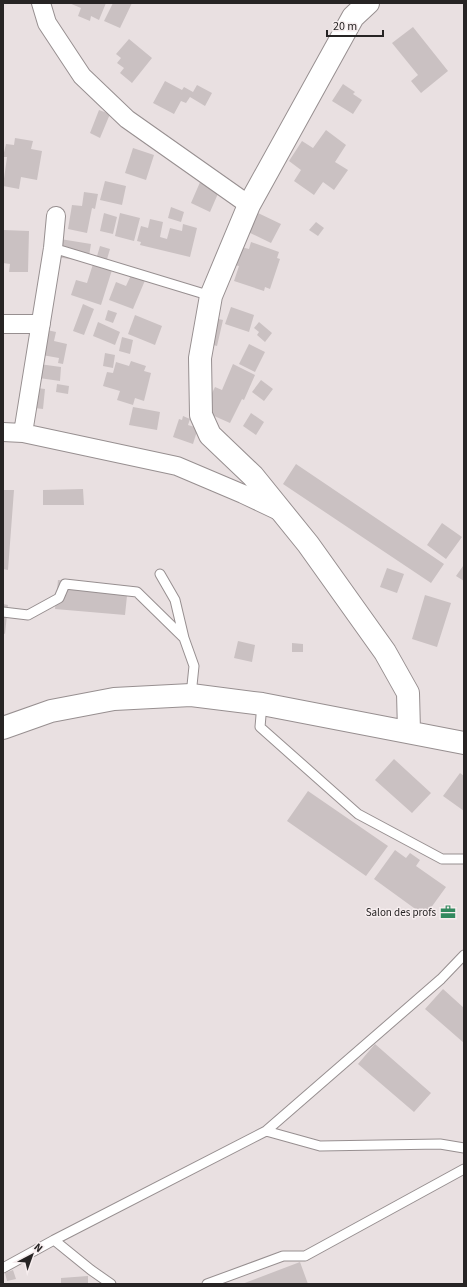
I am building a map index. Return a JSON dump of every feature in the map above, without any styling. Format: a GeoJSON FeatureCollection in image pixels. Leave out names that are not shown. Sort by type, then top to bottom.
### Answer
{"type":"FeatureCollection","features":[{"type":"Feature","properties":{"kind":"street"},"geometry":{"type":"LineString","coordinates":[[41,3],[47,23],[82,76],[127,119],[249,205]]}},
{"type":"Feature","properties":{"kind":"street"},"geometry":{"type":"LineString","coordinates":[[368,3],[354,17],[249,205],[211,296],[200,358],[201,415],[210,434],[253,476],[308,544],[385,652],[408,693],[409,731]]}},
{"type":"Feature","properties":{"kind":"street"},"geometry":{"type":"LineString","coordinates":[[23,433],[53,248],[56,216]]}},
{"type":"Feature","properties":{"kind":"street"},"geometry":{"type":"LineString","coordinates":[[3,324],[41,324]]}},
{"type":"Feature","properties":{"kind":"street"},"geometry":{"type":"LineString","coordinates":[[3,432],[23,433],[176,466],[243,494],[283,513]]}},
{"type":"Feature","properties":{"kind":"street"},"geometry":{"type":"LineString","coordinates":[[3,728],[51,711],[114,700],[191,695],[262,704],[409,731],[464,743]]}},
{"type":"Feature","properties":{"kind":"lane"},"geometry":{"type":"LineString","coordinates":[[53,248],[211,296]]}},
{"type":"Feature","properties":{"kind":"lane"},"geometry":{"type":"LineString","coordinates":[[160,574],[175,600],[184,638],[194,666],[191,695]]}},
{"type":"Feature","properties":{"kind":"lane"},"geometry":{"type":"LineString","coordinates":[[3,612],[28,615],[59,598],[65,584],[137,592],[184,638]]}},
{"type":"Feature","properties":{"kind":"lane"},"geometry":{"type":"LineString","coordinates":[[262,704],[260,727],[358,814],[442,859],[464,860]]}},
{"type":"Feature","properties":{"kind":"lane"},"geometry":{"type":"LineString","coordinates":[[3,1268],[54,1240],[266,1131],[441,979],[464,955]]}},
{"type":"Feature","properties":{"kind":"lane"},"geometry":{"type":"LineString","coordinates":[[266,1131],[320,1146],[440,1144],[464,1148]]}},
{"type":"Feature","properties":{"kind":"lane"},"geometry":{"type":"LineString","coordinates":[[207,1284],[283,1256],[305,1256],[464,1168]]}},
{"type":"Feature","properties":{"kind":"lane"},"geometry":{"type":"LineString","coordinates":[[54,1240],[90,1270],[111,1284]]}},
{"type":"Feature","properties":{"kind":"building"},"geometry":{"type":"Polygon","coordinates":[[[69,3],[106,3],[99,20],[91,16],[90,21],[78,16],[81,8],[69,3]]]}},
{"type":"Feature","properties":{"kind":"building"},"geometry":{"type":"Polygon","coordinates":[[[113,3],[132,3],[120,28],[104,21],[113,3]]]}},
{"type":"Feature","properties":{"kind":"building"},"geometry":{"type":"Polygon","coordinates":[[[413,27],[448,71],[421,93],[411,81],[418,75],[392,43],[413,27]]]}},
{"type":"Feature","properties":{"kind":"building"},"geometry":{"type":"Polygon","coordinates":[[[129,39],[152,58],[132,83],[120,73],[124,68],[117,63],[121,58],[116,54],[129,39]]]}},
{"type":"Feature","properties":{"kind":"building"},"geometry":{"type":"Polygon","coordinates":[[[165,81],[182,90],[184,87],[193,92],[197,85],[212,93],[205,106],[190,97],[186,103],[181,101],[174,114],[153,103],[165,81]]]}},
{"type":"Feature","properties":{"kind":"building"},"geometry":{"type":"Polygon","coordinates":[[[343,84],[355,92],[353,94],[362,100],[353,114],[332,101],[343,84]]]}},
{"type":"Feature","properties":{"kind":"building"},"geometry":{"type":"Polygon","coordinates":[[[99,110],[110,114],[100,138],[90,133],[99,110]]]}},
{"type":"Feature","properties":{"kind":"building"},"geometry":{"type":"Polygon","coordinates":[[[326,130],[346,145],[335,162],[348,170],[334,190],[323,182],[314,195],[294,181],[301,170],[289,161],[302,141],[313,148],[326,130]]]}},
{"type":"Feature","properties":{"kind":"building"},"geometry":{"type":"Polygon","coordinates":[[[15,138],[33,141],[31,149],[42,151],[37,180],[21,177],[19,189],[3,186],[7,157],[3,157],[6,144],[14,145],[15,138]]]}},
{"type":"Feature","properties":{"kind":"building"},"geometry":{"type":"Polygon","coordinates":[[[133,148],[154,155],[146,180],[125,173],[133,148]]]}},
{"type":"Feature","properties":{"kind":"building"},"geometry":{"type":"Polygon","coordinates":[[[201,180],[220,189],[210,212],[191,203],[201,180]]]}},
{"type":"Feature","properties":{"kind":"building"},"geometry":{"type":"Polygon","coordinates":[[[105,181],[126,186],[122,205],[100,200],[105,181]]]}},
{"type":"Feature","properties":{"kind":"building"},"geometry":{"type":"Polygon","coordinates":[[[84,192],[98,194],[95,209],[92,208],[87,233],[68,229],[72,205],[82,206],[84,192]]]}},
{"type":"Feature","properties":{"kind":"building"},"geometry":{"type":"Polygon","coordinates":[[[171,207],[184,212],[181,222],[168,218],[171,207]]]}},
{"type":"Feature","properties":{"kind":"building"},"geometry":{"type":"Polygon","coordinates":[[[104,213],[117,217],[113,234],[100,231],[104,213]]]}},
{"type":"Feature","properties":{"kind":"building"},"geometry":{"type":"Polygon","coordinates":[[[120,213],[140,218],[134,241],[115,236],[120,213]]]}},
{"type":"Feature","properties":{"kind":"building"},"geometry":{"type":"Polygon","coordinates":[[[258,213],[281,224],[271,243],[248,232],[258,213]]]}},
{"type":"Feature","properties":{"kind":"building"},"geometry":{"type":"Polygon","coordinates":[[[150,219],[163,222],[160,237],[167,239],[170,228],[182,231],[183,224],[197,228],[190,257],[140,245],[141,242],[137,241],[141,226],[148,228],[150,219]]]}},
{"type":"Feature","properties":{"kind":"building"},"geometry":{"type":"Polygon","coordinates":[[[316,222],[324,228],[318,236],[309,230],[316,222]]]}},
{"type":"Feature","properties":{"kind":"building"},"geometry":{"type":"Polygon","coordinates":[[[3,230],[29,231],[28,272],[9,272],[10,264],[3,263],[3,230]]]}},
{"type":"Feature","properties":{"kind":"building"},"geometry":{"type":"Polygon","coordinates":[[[54,238],[91,244],[89,256],[82,261],[50,256],[54,238]]]}},
{"type":"Feature","properties":{"kind":"building"},"geometry":{"type":"Polygon","coordinates":[[[251,242],[279,252],[277,258],[280,259],[270,289],[265,287],[264,291],[234,281],[239,266],[235,265],[241,247],[249,249],[251,242]]]}},
{"type":"Feature","properties":{"kind":"building"},"geometry":{"type":"Polygon","coordinates":[[[100,246],[110,249],[105,266],[95,263],[100,246]]]}},
{"type":"Feature","properties":{"kind":"building"},"geometry":{"type":"Polygon","coordinates":[[[93,264],[112,270],[101,305],[71,295],[76,280],[87,283],[93,264]]]}},
{"type":"Feature","properties":{"kind":"building"},"geometry":{"type":"Polygon","coordinates":[[[132,273],[146,278],[133,309],[109,300],[116,282],[126,286],[132,273]]]}},
{"type":"Feature","properties":{"kind":"building"},"geometry":{"type":"Polygon","coordinates":[[[83,304],[94,309],[84,335],[73,331],[83,304]]]}},
{"type":"Feature","properties":{"kind":"building"},"geometry":{"type":"Polygon","coordinates":[[[231,307],[254,315],[249,332],[225,324],[231,307]]]}},
{"type":"Feature","properties":{"kind":"building"},"geometry":{"type":"Polygon","coordinates":[[[108,310],[117,313],[113,323],[105,320],[108,310]]]}},
{"type":"Feature","properties":{"kind":"building"},"geometry":{"type":"Polygon","coordinates":[[[135,315],[162,326],[155,345],[128,334],[135,315]]]}},
{"type":"Feature","properties":{"kind":"building"},"geometry":{"type":"Polygon","coordinates":[[[205,316],[223,320],[217,346],[199,341],[205,316]]]}},
{"type":"Feature","properties":{"kind":"building"},"geometry":{"type":"Polygon","coordinates":[[[98,322],[120,332],[115,345],[93,336],[98,322]]]}},
{"type":"Feature","properties":{"kind":"building"},"geometry":{"type":"Polygon","coordinates":[[[259,322],[272,333],[265,342],[257,335],[259,332],[254,328],[259,322]]]}},
{"type":"Feature","properties":{"kind":"building"},"geometry":{"type":"Polygon","coordinates":[[[47,330],[56,332],[54,341],[67,344],[63,364],[58,363],[59,358],[42,355],[47,330]]]}},
{"type":"Feature","properties":{"kind":"building"},"geometry":{"type":"Polygon","coordinates":[[[122,337],[133,340],[130,354],[119,351],[122,337]]]}},
{"type":"Feature","properties":{"kind":"building"},"geometry":{"type":"Polygon","coordinates":[[[249,344],[265,352],[255,372],[239,364],[249,344]]]}},
{"type":"Feature","properties":{"kind":"building"},"geometry":{"type":"Polygon","coordinates":[[[105,353],[115,355],[113,368],[103,366],[105,353]]]}},
{"type":"Feature","properties":{"kind":"building"},"geometry":{"type":"Polygon","coordinates":[[[131,361],[146,366],[144,371],[151,373],[144,401],[135,398],[133,405],[117,400],[120,391],[103,386],[107,372],[113,373],[116,362],[129,366],[131,361]]]}},
{"type":"Feature","properties":{"kind":"building"},"geometry":{"type":"Polygon","coordinates":[[[39,364],[61,367],[60,381],[25,376],[39,364]]]}},
{"type":"Feature","properties":{"kind":"building"},"geometry":{"type":"Polygon","coordinates":[[[233,364],[255,375],[244,400],[242,399],[230,423],[203,411],[215,387],[222,390],[233,364]]]}},
{"type":"Feature","properties":{"kind":"building"},"geometry":{"type":"Polygon","coordinates":[[[261,380],[273,389],[264,401],[252,392],[261,380]]]}},
{"type":"Feature","properties":{"kind":"building"},"geometry":{"type":"Polygon","coordinates":[[[57,384],[69,386],[68,394],[56,392],[57,384]]]}},
{"type":"Feature","properties":{"kind":"building"},"geometry":{"type":"Polygon","coordinates":[[[21,386],[45,389],[43,409],[18,406],[21,386]]]}},
{"type":"Feature","properties":{"kind":"building"},"geometry":{"type":"Polygon","coordinates":[[[133,407],[160,412],[157,430],[129,425],[133,407]]]}},
{"type":"Feature","properties":{"kind":"building"},"geometry":{"type":"Polygon","coordinates":[[[251,413],[264,422],[256,435],[243,426],[251,413]]]}},
{"type":"Feature","properties":{"kind":"building"},"geometry":{"type":"Polygon","coordinates":[[[183,416],[190,419],[188,425],[198,428],[193,444],[173,437],[179,419],[182,420],[183,416]]]}},
{"type":"Feature","properties":{"kind":"building"},"geometry":{"type":"Polygon","coordinates":[[[296,464],[444,564],[431,583],[283,484],[296,464]]]}},
{"type":"Feature","properties":{"kind":"building"},"geometry":{"type":"Polygon","coordinates":[[[83,489],[84,505],[43,505],[43,490],[83,489]]]}},
{"type":"Feature","properties":{"kind":"building"},"geometry":{"type":"Polygon","coordinates":[[[3,490],[14,490],[8,570],[3,569],[3,490]]]}},
{"type":"Feature","properties":{"kind":"building"},"geometry":{"type":"Polygon","coordinates":[[[442,523],[462,537],[446,559],[427,545],[442,523]]]}},
{"type":"Feature","properties":{"kind":"building"},"geometry":{"type":"Polygon","coordinates":[[[463,566],[464,567],[464,581],[456,576],[463,566]]]}},
{"type":"Feature","properties":{"kind":"building"},"geometry":{"type":"Polygon","coordinates":[[[387,568],[404,574],[397,593],[380,587],[387,568]]]}},
{"type":"Feature","properties":{"kind":"building"},"geometry":{"type":"Polygon","coordinates":[[[58,580],[128,586],[125,615],[55,609],[58,580]]]}},
{"type":"Feature","properties":{"kind":"building"},"geometry":{"type":"Polygon","coordinates":[[[425,595],[451,603],[437,647],[412,639],[425,595]]]}},
{"type":"Feature","properties":{"kind":"building"},"geometry":{"type":"Polygon","coordinates":[[[3,604],[8,605],[5,634],[3,633],[3,604]]]}},
{"type":"Feature","properties":{"kind":"building"},"geometry":{"type":"Polygon","coordinates":[[[238,641],[255,645],[252,662],[234,658],[238,641]]]}},
{"type":"Feature","properties":{"kind":"building"},"geometry":{"type":"Polygon","coordinates":[[[292,643],[303,644],[303,652],[292,652],[292,643]]]}},
{"type":"Feature","properties":{"kind":"building"},"geometry":{"type":"Polygon","coordinates":[[[394,759],[431,793],[412,813],[375,780],[394,759]]]}},
{"type":"Feature","properties":{"kind":"building"},"geometry":{"type":"Polygon","coordinates":[[[460,773],[464,776],[464,811],[443,796],[460,773]]]}},
{"type":"Feature","properties":{"kind":"building"},"geometry":{"type":"Polygon","coordinates":[[[308,791],[388,846],[366,876],[287,821],[308,791]]]}},
{"type":"Feature","properties":{"kind":"building"},"geometry":{"type":"Polygon","coordinates":[[[395,850],[406,858],[410,853],[420,860],[416,866],[446,887],[425,916],[374,879],[395,850]]]}},
{"type":"Feature","properties":{"kind":"building"},"geometry":{"type":"Polygon","coordinates":[[[443,989],[464,1008],[464,1043],[425,1009],[443,989]]]}},
{"type":"Feature","properties":{"kind":"building"},"geometry":{"type":"Polygon","coordinates":[[[375,1044],[431,1093],[414,1112],[358,1064],[375,1044]]]}},
{"type":"Feature","properties":{"kind":"building"},"geometry":{"type":"Polygon","coordinates":[[[300,1262],[308,1284],[242,1284],[300,1262]]]}},
{"type":"Feature","properties":{"kind":"building"},"geometry":{"type":"Polygon","coordinates":[[[13,1270],[16,1279],[7,1281],[5,1273],[13,1270]]]}},
{"type":"Feature","properties":{"kind":"building"},"geometry":{"type":"Polygon","coordinates":[[[88,1276],[88,1284],[61,1284],[61,1278],[88,1276]]]}},
{"type":"Feature","properties":{"kind":"place","name":"Salon des profs"},"geometry":{"type":"Point","coordinates":[448,912]}}]}
